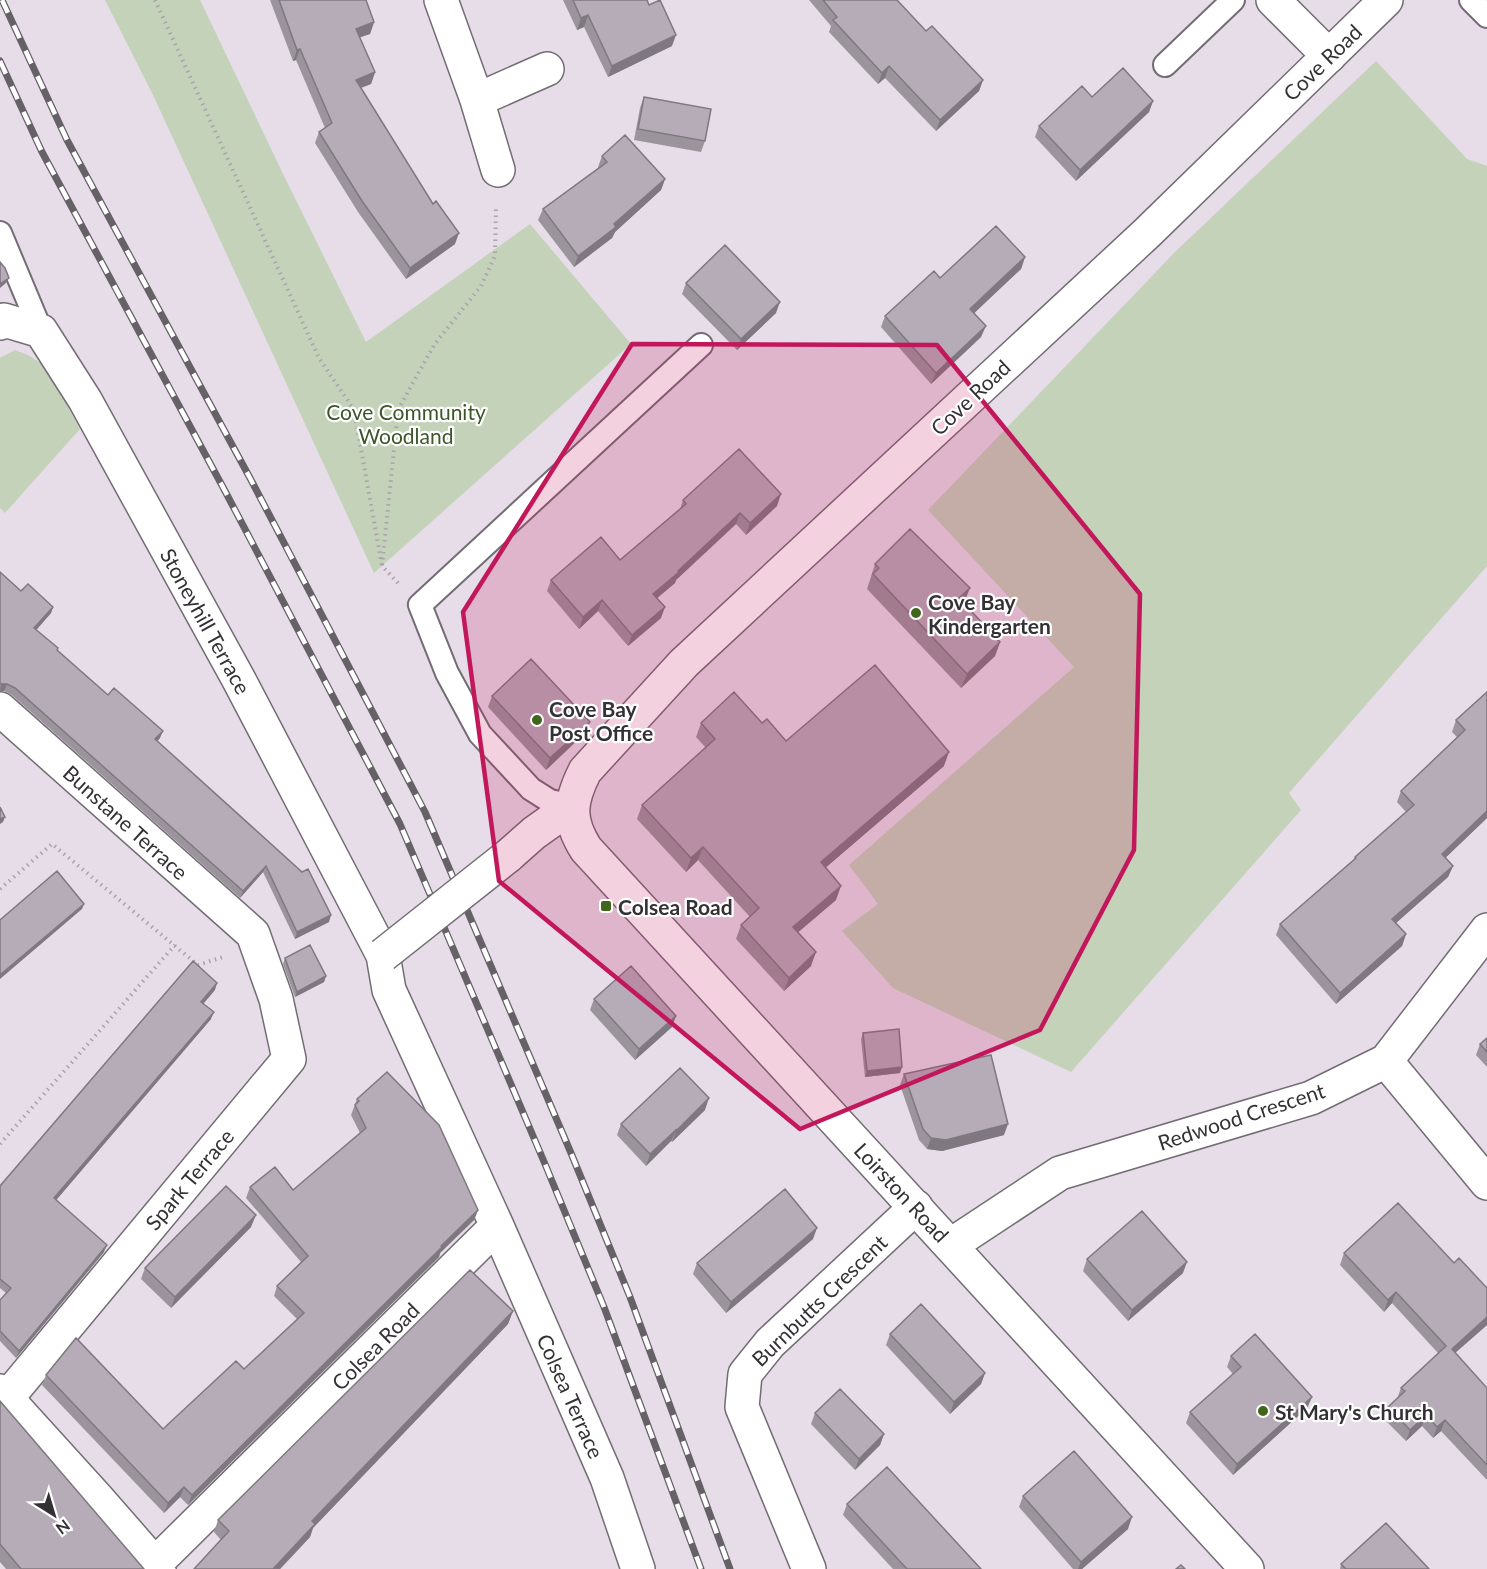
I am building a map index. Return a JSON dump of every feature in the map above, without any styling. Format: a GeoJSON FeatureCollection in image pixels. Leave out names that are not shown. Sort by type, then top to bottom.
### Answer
{"type":"FeatureCollection","features":[{"type":"Feature","properties":{"kind":"street"},"geometry":{"type":"LineString","coordinates":[[441,0],[477,100],[498,171]]}},
{"type":"Feature","properties":{"kind":"street"},"geometry":{"type":"LineString","coordinates":[[1273,0],[1329,56]]}},
{"type":"Feature","properties":{"kind":"street","name":"Cove Road"},"geometry":{"type":"LineString","coordinates":[[572,806],[576,790],[585,771],[684,663],[1147,233],[1386,0]]}},
{"type":"Feature","properties":{"kind":"street"},"geometry":{"type":"LineString","coordinates":[[477,100],[547,69]]}},
{"type":"Feature","properties":{"kind":"street"},"geometry":{"type":"LineString","coordinates":[[0,323],[4,320],[41,332]]}},
{"type":"Feature","properties":{"kind":"street","name":"Stoneyhill Terrace"},"geometry":{"type":"LineString","coordinates":[[41,332],[85,400],[244,691],[383,955]]}},
{"type":"Feature","properties":{"kind":"street","name":"Bunstane Terrace"},"geometry":{"type":"LineString","coordinates":[[0,709],[255,940]]}},
{"type":"Feature","properties":{"kind":"street"},"geometry":{"type":"LineString","coordinates":[[497,1226],[390,990],[383,955],[534,833],[572,806]]}},
{"type":"Feature","properties":{"kind":"street","name":"Loirston Road"},"geometry":{"type":"LineString","coordinates":[[572,806],[578,836],[586,849],[1247,1569]]}},
{"type":"Feature","properties":{"kind":"street","name":"Redwood Crescent"},"geometry":{"type":"LineString","coordinates":[[951,1245],[1060,1173],[1311,1098],[1386,1061],[1487,930]]}},
{"type":"Feature","properties":{"kind":"street","name":"Spark Terrace"},"geometry":{"type":"LineString","coordinates":[[3,1394],[289,1059],[276,999],[255,940]]}},
{"type":"Feature","properties":{"kind":"street"},"geometry":{"type":"LineString","coordinates":[[1386,1061],[1487,1183]]}},
{"type":"Feature","properties":{"kind":"street","name":"Burnbutts Crescent"},"geometry":{"type":"LineString","coordinates":[[809,1569],[742,1407],[745,1374],[770,1343],[916,1207]]}},
{"type":"Feature","properties":{"kind":"street","name":"Colsea Road"},"geometry":{"type":"LineString","coordinates":[[3,1394],[157,1567],[497,1226]]}},
{"type":"Feature","properties":{"kind":"street","name":"Colsea Terrace"},"geometry":{"type":"LineString","coordinates":[[497,1226],[607,1478],[638,1569]]}},
{"type":"Feature","properties":{"kind":"lane"},"geometry":{"type":"LineString","coordinates":[[1166,65],[1233,0]]}},
{"type":"Feature","properties":{"kind":"lane"},"geometry":{"type":"LineString","coordinates":[[1471,0],[1487,16]]}},
{"type":"Feature","properties":{"kind":"lane"},"geometry":{"type":"LineString","coordinates":[[0,233],[41,332]]}},
{"type":"Feature","properties":{"kind":"lane"},"geometry":{"type":"LineString","coordinates":[[572,806],[550,801],[531,789],[480,734],[447,673],[420,605],[701,345]]}},
{"type":"Feature","properties":{"kind":"path"},"geometry":{"type":"LineString","coordinates":[[155,0],[319,358],[354,410],[382,566],[420,605]]}},
{"type":"Feature","properties":{"kind":"path"},"geometry":{"type":"LineString","coordinates":[[382,566],[398,410],[434,345],[481,286],[495,256],[498,171]]}},
{"type":"Feature","properties":{"kind":"path"},"geometry":{"type":"LineString","coordinates":[[0,890],[52,844],[198,964],[255,940]]}},
{"type":"Feature","properties":{"kind":"path"},"geometry":{"type":"LineString","coordinates":[[0,1144],[175,945]]}},
{"type":"Feature","properties":{"kind":"highlighted area"},"geometry":{"type":"Polygon","coordinates":[[[632,344],[937,345],[1140,594],[1134,850],[1040,1030],[800,1129],[499,881],[463,612],[632,344]]]}},
{"type":"Feature","properties":{"kind":"green space","name":"Cove Community Woodland"},"geometry":{"type":"Polygon","coordinates":[[[105,0],[200,0],[366,342],[530,224],[631,344],[374,573],[153,95],[105,0]]]}},
{"type":"Feature","properties":{"kind":"green space"},"geometry":{"type":"Polygon","coordinates":[[[1376,61],[1467,159],[1487,166],[1487,566],[1289,793],[1301,810],[1071,1072],[893,988],[842,931],[878,904],[849,865],[1074,667],[928,510],[1175,252],[1376,61]]]}},
{"type":"Feature","properties":{"kind":"green space"},"geometry":{"type":"Polygon","coordinates":[[[15,350],[42,364],[80,429],[5,513],[0,508],[0,358],[15,350]]]}},
{"type":"Feature","properties":{"kind":"building"},"geometry":{"type":"Polygon","coordinates":[[[279,0],[366,0],[374,22],[356,29],[375,72],[356,80],[433,204],[436,201],[459,233],[410,268],[362,201],[319,132],[332,123],[300,49],[297,50],[279,0]]]}},
{"type":"Feature","properties":{"kind":"building"},"geometry":{"type":"Polygon","coordinates":[[[573,0],[647,0],[649,5],[660,0],[676,35],[612,66],[588,15],[581,18],[573,0]]]}},
{"type":"Feature","properties":{"kind":"building"},"geometry":{"type":"Polygon","coordinates":[[[823,0],[897,0],[926,31],[932,26],[983,80],[940,120],[889,66],[882,73],[833,20],[837,17],[823,0]]]}},
{"type":"Feature","properties":{"kind":"building"},"geometry":{"type":"Polygon","coordinates":[[[1123,68],[1153,101],[1080,170],[1039,126],[1082,86],[1092,97],[1123,68]]]}},
{"type":"Feature","properties":{"kind":"building"},"geometry":{"type":"Polygon","coordinates":[[[644,97],[711,109],[705,141],[638,129],[644,97]]]}},
{"type":"Feature","properties":{"kind":"building"},"geometry":{"type":"Polygon","coordinates":[[[625,135],[665,179],[614,224],[616,227],[578,256],[543,209],[607,162],[602,156],[625,135]]]}},
{"type":"Feature","properties":{"kind":"building"},"geometry":{"type":"Polygon","coordinates":[[[996,226],[1025,257],[970,309],[986,326],[936,373],[885,316],[934,271],[940,278],[996,226]]]}},
{"type":"Feature","properties":{"kind":"building"},"geometry":{"type":"Polygon","coordinates":[[[725,245],[780,302],[741,339],[686,283],[725,245]]]}},
{"type":"Feature","properties":{"kind":"building"},"geometry":{"type":"Polygon","coordinates":[[[0,262],[9,278],[0,284],[0,262]]]}},
{"type":"Feature","properties":{"kind":"building"},"geometry":{"type":"Polygon","coordinates":[[[739,449],[781,494],[750,523],[740,513],[653,594],[665,607],[632,635],[602,600],[583,617],[551,580],[601,537],[620,560],[686,504],[683,500],[739,449]]]}},
{"type":"Feature","properties":{"kind":"building"},"geometry":{"type":"Polygon","coordinates":[[[910,529],[970,588],[959,598],[1000,642],[967,674],[873,574],[879,568],[875,564],[910,529]]]}},
{"type":"Feature","properties":{"kind":"building"},"geometry":{"type":"Polygon","coordinates":[[[0,572],[21,591],[28,584],[53,607],[34,628],[108,695],[114,688],[163,731],[155,739],[302,872],[308,869],[331,915],[297,932],[266,866],[243,891],[15,688],[0,683],[0,572]]]}},
{"type":"Feature","properties":{"kind":"building","name":"Cove Bay Post Office"},"geometry":{"type":"Polygon","coordinates":[[[531,659],[590,722],[550,758],[492,696],[531,659]]]}},
{"type":"Feature","properties":{"kind":"building"},"geometry":{"type":"Polygon","coordinates":[[[875,665],[949,752],[821,862],[841,886],[793,927],[816,952],[789,978],[741,925],[759,908],[703,847],[691,858],[642,805],[715,739],[701,723],[734,692],[762,723],[767,719],[786,741],[875,665]]]}},
{"type":"Feature","properties":{"kind":"building"},"geometry":{"type":"Polygon","coordinates":[[[1487,692],[1487,811],[1442,854],[1453,866],[1392,919],[1406,934],[1340,993],[1280,924],[1414,805],[1401,791],[1465,730],[1456,720],[1487,692]]]}},
{"type":"Feature","properties":{"kind":"building"},"geometry":{"type":"Polygon","coordinates":[[[0,807],[5,817],[0,819],[0,807]]]}},
{"type":"Feature","properties":{"kind":"building"},"geometry":{"type":"Polygon","coordinates":[[[57,871],[84,904],[0,975],[0,920],[57,871]]]}},
{"type":"Feature","properties":{"kind":"building"},"geometry":{"type":"Polygon","coordinates":[[[310,945],[326,976],[297,992],[285,958],[310,945]]]}},
{"type":"Feature","properties":{"kind":"building"},"geometry":{"type":"Polygon","coordinates":[[[193,961],[217,983],[201,1002],[214,1012],[54,1198],[107,1245],[19,1351],[0,1331],[0,1300],[11,1288],[0,1279],[0,1186],[193,961]]]}},
{"type":"Feature","properties":{"kind":"building"},"geometry":{"type":"Polygon","coordinates":[[[631,966],[676,1016],[639,1049],[594,999],[631,966]]]}},
{"type":"Feature","properties":{"kind":"building"},"geometry":{"type":"Polygon","coordinates":[[[899,1029],[902,1067],[867,1071],[863,1033],[899,1029]]]}},
{"type":"Feature","properties":{"kind":"building"},"geometry":{"type":"Polygon","coordinates":[[[1487,1038],[1487,1052],[1480,1044],[1487,1038]]]}},
{"type":"Feature","properties":{"kind":"building"},"geometry":{"type":"Polygon","coordinates":[[[991,1055],[1008,1124],[946,1140],[931,1138],[923,1129],[904,1074],[991,1055]]]}},
{"type":"Feature","properties":{"kind":"building"},"geometry":{"type":"Polygon","coordinates":[[[680,1068],[709,1098],[650,1154],[621,1124],[680,1068]]]}},
{"type":"Feature","properties":{"kind":"building"},"geometry":{"type":"Polygon","coordinates":[[[387,1072],[439,1125],[478,1210],[192,1495],[184,1487],[168,1503],[46,1375],[76,1338],[163,1429],[236,1361],[244,1369],[304,1313],[277,1286],[308,1256],[250,1187],[275,1167],[293,1190],[366,1128],[355,1105],[359,1101],[357,1099],[387,1072]]]}},
{"type":"Feature","properties":{"kind":"building"},"geometry":{"type":"Polygon","coordinates":[[[226,1186],[256,1215],[175,1297],[145,1268],[226,1186]]]}},
{"type":"Feature","properties":{"kind":"building"},"geometry":{"type":"Polygon","coordinates":[[[785,1189],[817,1228],[731,1302],[697,1263],[785,1189]]]}},
{"type":"Feature","properties":{"kind":"building"},"geometry":{"type":"Polygon","coordinates":[[[1398,1203],[1454,1263],[1459,1258],[1487,1288],[1487,1317],[1452,1349],[1487,1388],[1487,1465],[1445,1420],[1437,1427],[1426,1415],[1410,1430],[1388,1407],[1405,1391],[1401,1388],[1446,1346],[1396,1292],[1388,1300],[1344,1253],[1398,1203]]]}},
{"type":"Feature","properties":{"kind":"building"},"geometry":{"type":"Polygon","coordinates":[[[1142,1211],[1187,1262],[1132,1310],[1087,1259],[1142,1211]]]}},
{"type":"Feature","properties":{"kind":"building"},"geometry":{"type":"Polygon","coordinates":[[[470,1270],[513,1311],[312,1521],[315,1524],[273,1569],[194,1569],[229,1531],[218,1520],[470,1270]]]}},
{"type":"Feature","properties":{"kind":"building"},"geometry":{"type":"Polygon","coordinates":[[[921,1304],[985,1373],[954,1402],[890,1334],[921,1304]]]}},
{"type":"Feature","properties":{"kind":"building","name":"St Mary's Church"},"geometry":{"type":"Polygon","coordinates":[[[1255,1334],[1312,1397],[1237,1464],[1190,1412],[1241,1367],[1231,1356],[1255,1334]]]}},
{"type":"Feature","properties":{"kind":"building"},"geometry":{"type":"Polygon","coordinates":[[[840,1389],[884,1434],[859,1459],[815,1413],[840,1389]]]}},
{"type":"Feature","properties":{"kind":"building"},"geometry":{"type":"Polygon","coordinates":[[[0,1401],[144,1569],[21,1569],[0,1544],[0,1401]]]}},
{"type":"Feature","properties":{"kind":"building"},"geometry":{"type":"Polygon","coordinates":[[[1074,1451],[1132,1517],[1081,1562],[1023,1496],[1074,1451]]]}},
{"type":"Feature","properties":{"kind":"building"},"geometry":{"type":"Polygon","coordinates":[[[887,1467],[981,1569],[907,1569],[847,1504],[887,1467]]]}},
{"type":"Feature","properties":{"kind":"building"},"geometry":{"type":"Polygon","coordinates":[[[1386,1523],[1429,1569],[1346,1569],[1341,1564],[1386,1523]]]}},
{"type":"Feature","properties":{"kind":"railway"},"geometry":{"type":"LineString","coordinates":[[2,0],[67,140],[250,478],[425,812],[630,1297],[730,1569]]}},
{"type":"Feature","properties":{"kind":"railway"},"geometry":{"type":"LineString","coordinates":[[0,61],[42,152],[225,491],[400,824],[604,1307],[701,1569]]}},
{"type":"Feature","properties":{"kind":"place","name":"Cove Bay Kindergarten"},"geometry":{"type":"Point","coordinates":[916,613]}},
{"type":"Feature","properties":{"kind":"place","name":"Cove Bay Post Office"},"geometry":{"type":"Point","coordinates":[537,720]}},
{"type":"Feature","properties":{"kind":"place","name":"Colsea Road"},"geometry":{"type":"Point","coordinates":[606,906]}},
{"type":"Feature","properties":{"kind":"place","name":"St Mary's Church"},"geometry":{"type":"Point","coordinates":[1263,1411]}}]}
